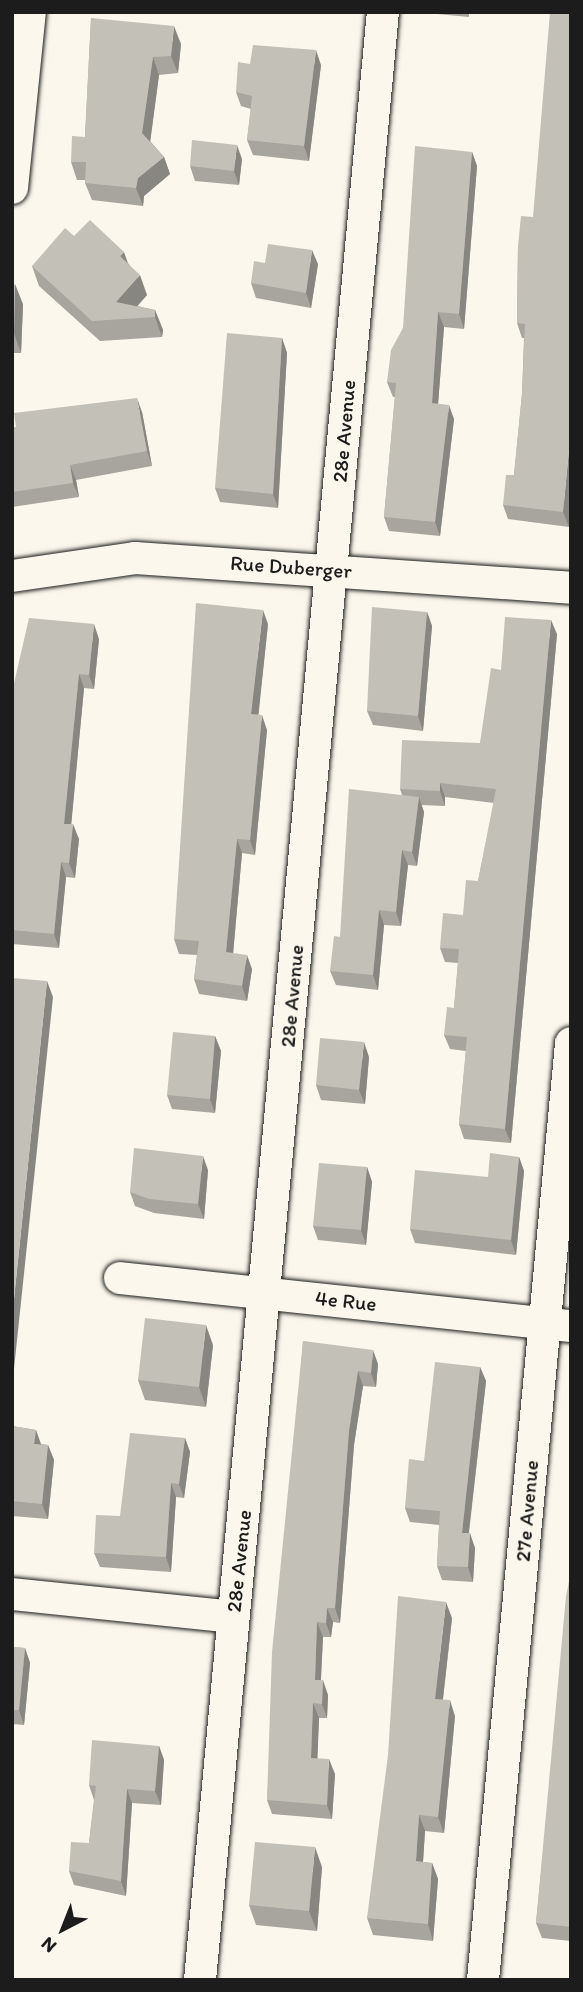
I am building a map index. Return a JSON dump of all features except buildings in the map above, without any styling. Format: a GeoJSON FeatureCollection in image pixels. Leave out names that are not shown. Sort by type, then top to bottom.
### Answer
{"type":"FeatureCollection","features":[{"type":"Feature","properties":{"kind":"street"},"geometry":{"type":"LineString","coordinates":[[12,188],[30,12]]}},
{"type":"Feature","properties":{"kind":"street","name":"28e Avenue"},"geometry":{"type":"LineString","coordinates":[[200,1980],[383,12]]}},
{"type":"Feature","properties":{"kind":"street","name":"Rue Duberger"},"geometry":{"type":"LineString","coordinates":[[12,576],[135,558],[571,588]]}},
{"type":"Feature","properties":{"kind":"street","name":"27e Avenue"},"geometry":{"type":"LineString","coordinates":[[483,1980],[557,1325],[571,1043]]}},
{"type":"Feature","properties":{"kind":"street","name":"4e Rue"},"geometry":{"type":"LineString","coordinates":[[120,1278],[557,1325]]}},
{"type":"Feature","properties":{"kind":"street"},"geometry":{"type":"LineString","coordinates":[[12,1594],[233,1617]]}}]}
